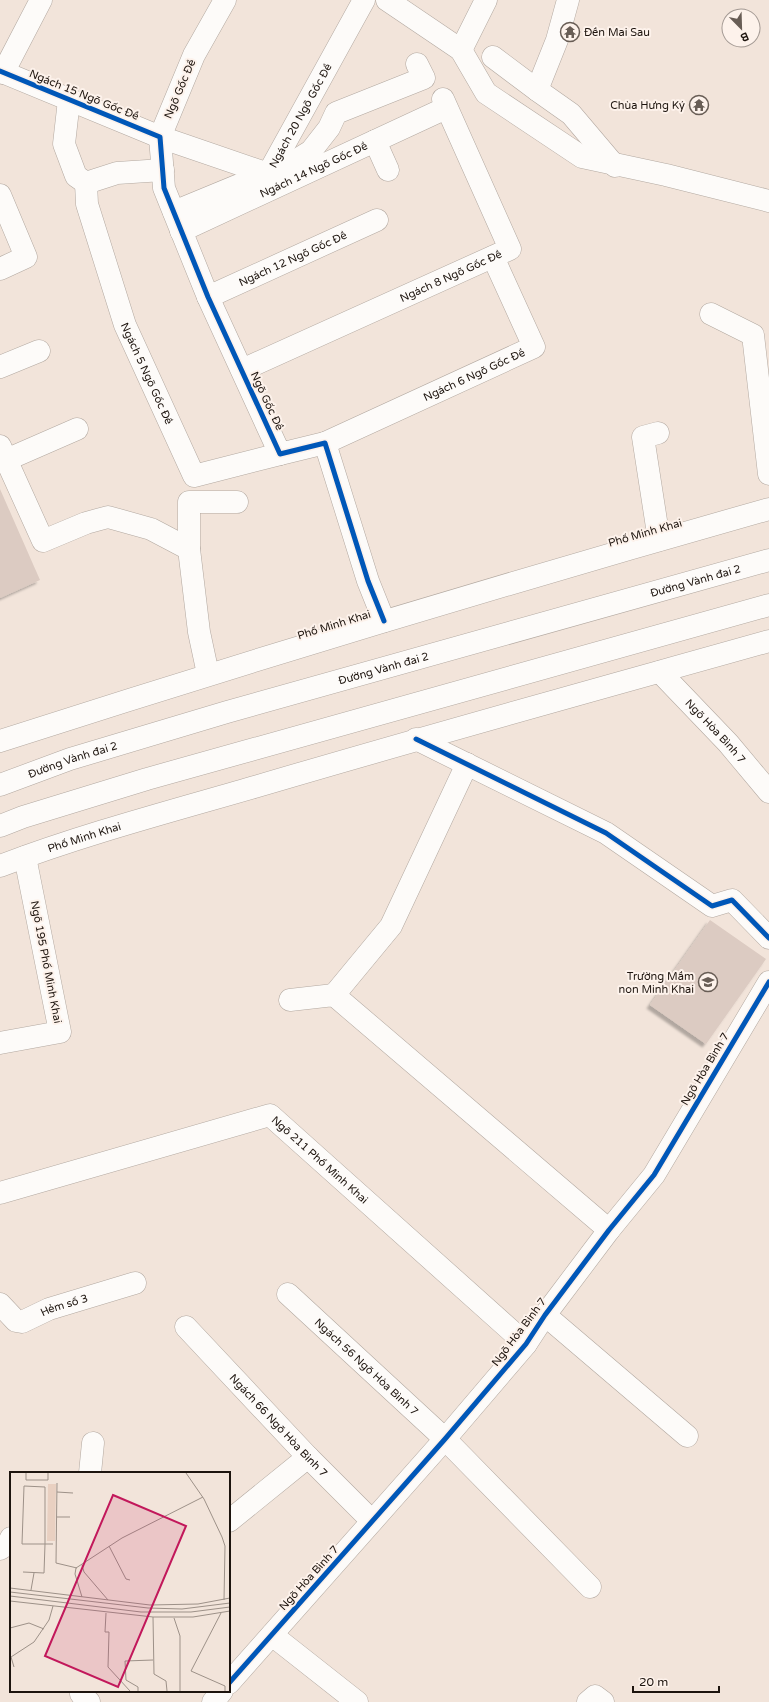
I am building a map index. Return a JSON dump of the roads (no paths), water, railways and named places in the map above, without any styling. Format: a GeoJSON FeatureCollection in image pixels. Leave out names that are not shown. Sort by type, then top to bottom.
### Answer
{"type":"FeatureCollection","features":[{"type":"Feature","properties":{"kind":"main road"},"geometry":{"type":"LineString","coordinates":[[1,72],[41,0]]}},
{"type":"Feature","properties":{"kind":"main road","name":"Ngách 20 Ngõ Gốc Đề"},"geometry":{"type":"LineString","coordinates":[[160,137],[268,174],[364,0]]}},
{"type":"Feature","properties":{"kind":"main road"},"geometry":{"type":"LineString","coordinates":[[387,0],[461,50],[486,93],[582,157],[615,166],[666,176],[769,201]]}},
{"type":"Feature","properties":{"kind":"main road"},"geometry":{"type":"LineString","coordinates":[[461,50],[486,0]]}},
{"type":"Feature","properties":{"kind":"main road"},"geometry":{"type":"LineString","coordinates":[[537,90],[557,40],[568,0]]}},
{"type":"Feature","properties":{"kind":"main road","name":"Ngõ Gốc Đề"},"geometry":{"type":"LineString","coordinates":[[217,4],[160,137],[164,188],[208,297],[280,454]]}},
{"type":"Feature","properties":{"kind":"main road"},"geometry":{"type":"LineString","coordinates":[[493,57],[571,114],[615,166]]}},
{"type":"Feature","properties":{"kind":"main road"},"geometry":{"type":"LineString","coordinates":[[177,221],[290,164],[311,151],[329,128],[336,113],[424,78],[407,69]]}},
{"type":"Feature","properties":{"kind":"main road","name":"Ngách 15 Ngõ Gốc Đề"},"geometry":{"type":"LineString","coordinates":[[1,72],[160,137]]}},
{"type":"Feature","properties":{"kind":"main road"},"geometry":{"type":"LineString","coordinates":[[69,100],[64,144],[76,176],[86,183],[117,173],[163,170]]}},
{"type":"Feature","properties":{"kind":"main road","name":"Ngách 14 Ngõ Gốc Đề"},"geometry":{"type":"LineString","coordinates":[[177,221],[375,141],[444,103]]}},
{"type":"Feature","properties":{"kind":"main road","name":"Ngách 8 Ngõ Gốc Đề"},"geometry":{"type":"LineString","coordinates":[[242,370],[510,249],[444,103]]}},
{"type":"Feature","properties":{"kind":"main road"},"geometry":{"type":"LineString","coordinates":[[375,141],[388,170]]}},
{"type":"Feature","properties":{"kind":"main road","name":"Ngách 5 Ngõ Gốc Đề"},"geometry":{"type":"LineString","coordinates":[[86,183],[87,204],[126,325],[194,476],[280,454]]}},
{"type":"Feature","properties":{"kind":"main road"},"geometry":{"type":"LineString","coordinates":[[0,195],[26,257],[0,269]]}},
{"type":"Feature","properties":{"kind":"main road","name":"Ngách 12 Ngõ Gốc Đề"},"geometry":{"type":"LineString","coordinates":[[208,297],[377,220]]}},
{"type":"Feature","properties":{"kind":"main road","name":"Ngách 6 Ngõ Gốc Đề"},"geometry":{"type":"LineString","coordinates":[[325,443],[534,347],[493,257]]}},
{"type":"Feature","properties":{"kind":"main road"},"geometry":{"type":"LineString","coordinates":[[711,314],[753,335],[769,474]]}},
{"type":"Feature","properties":{"kind":"main road"},"geometry":{"type":"LineString","coordinates":[[0,367],[39,351]]}},
{"type":"Feature","properties":{"kind":"main road"},"geometry":{"type":"LineString","coordinates":[[77,428],[3,453],[43,541],[86,523],[108,517],[151,529],[188,549]]}},
{"type":"Feature","properties":{"kind":"main road"},"geometry":{"type":"LineString","coordinates":[[658,433],[643,438],[659,540]]}},
{"type":"Feature","properties":{"kind":"main road"},"geometry":{"type":"LineString","coordinates":[[280,454],[325,443],[368,581],[384,621]]}},
{"type":"Feature","properties":{"kind":"main road"},"geometry":{"type":"LineString","coordinates":[[208,674],[199,632],[188,549],[189,502],[237,502]]}},
{"type":"Feature","properties":{"kind":"main road","name":"Phố Minh Khai"},"geometry":{"type":"LineString","coordinates":[[0,741],[208,674],[659,540],[769,509]]}},
{"type":"Feature","properties":{"kind":"main road","name":"Đường Vành đai 2"},"geometry":{"type":"LineString","coordinates":[[0,785],[70,759],[227,712],[769,560]]}},
{"type":"Feature","properties":{"kind":"main road"},"geometry":{"type":"LineString","coordinates":[[0,826],[23,817],[147,779],[769,605]]}},
{"type":"Feature","properties":{"kind":"main road","name":"Phố Minh Khai"},"geometry":{"type":"LineString","coordinates":[[0,866],[25,856],[416,739],[769,641]]}},
{"type":"Feature","properties":{"kind":"main road","name":"Ngõ Hòa Bình 7"},"geometry":{"type":"LineString","coordinates":[[660,672],[728,743],[762,773],[769,792]]}},
{"type":"Feature","properties":{"kind":"main road"},"geometry":{"type":"LineString","coordinates":[[416,739],[606,833],[712,906],[732,900],[769,938]]}},
{"type":"Feature","properties":{"kind":"main road"},"geometry":{"type":"LineString","coordinates":[[290,1000],[334,995],[391,926],[466,764]]}},
{"type":"Feature","properties":{"kind":"main road","name":"Ngõ 195 Phố Minh Khai"},"geometry":{"type":"LineString","coordinates":[[0,1043],[60,1032],[25,856]]}},
{"type":"Feature","properties":{"kind":"main road","name":"Ngõ Hòa Bình 7"},"geometry":{"type":"LineString","coordinates":[[230,1684],[445,1439],[526,1344],[545,1315],[609,1230],[654,1175],[769,982]]}},
{"type":"Feature","properties":{"kind":"main road"},"geometry":{"type":"LineString","coordinates":[[334,995],[609,1230]]}},
{"type":"Feature","properties":{"kind":"main road","name":"Ngõ 211 Phố Minh Khai"},"geometry":{"type":"LineString","coordinates":[[0,1193],[270,1115],[526,1344]]}},
{"type":"Feature","properties":{"kind":"main road","name":"Hẻm số 3"},"geometry":{"type":"LineString","coordinates":[[0,1304],[16,1321],[22,1322],[49,1309],[134,1283]]}},
{"type":"Feature","properties":{"kind":"main road","name":"Ngách 56 Ngõ Hòa Bình 7"},"geometry":{"type":"LineString","coordinates":[[288,1294],[445,1439],[590,1587]]}},
{"type":"Feature","properties":{"kind":"main road"},"geometry":{"type":"LineString","coordinates":[[545,1315],[687,1436]]}},
{"type":"Feature","properties":{"kind":"main road","name":"Ngách 66 Ngõ Hòa Bình 7"},"geometry":{"type":"LineString","coordinates":[[186,1327],[308,1458],[372,1521]]}},
{"type":"Feature","properties":{"kind":"main road"},"geometry":{"type":"LineString","coordinates":[[90,1472],[93,1443]]}},
{"type":"Feature","properties":{"kind":"main road"},"geometry":{"type":"LineString","coordinates":[[230,1520],[308,1458]]}},
{"type":"Feature","properties":{"kind":"main road"},"geometry":{"type":"LineString","coordinates":[[0,1549],[8,1544],[10,1540]]}},
{"type":"Feature","properties":{"kind":"main road"},"geometry":{"type":"LineString","coordinates":[[272,1635],[357,1702]]}},
{"type":"Feature","properties":{"kind":"main road"},"geometry":{"type":"LineString","coordinates":[[82,1692],[81,1694],[89,1702]]}},
{"type":"Feature","properties":{"kind":"main road"},"geometry":{"type":"LineString","coordinates":[[588,1702],[594,1696],[603,1702]]}},
{"type":"Feature","properties":{"kind":"place","name":"Đền Mai Sau"},"geometry":{"type":"Point","coordinates":[570,32]}},
{"type":"Feature","properties":{"kind":"place","name":"Chùa Hưng Ký"},"geometry":{"type":"Point","coordinates":[699,105]}},
{"type":"Feature","properties":{"kind":"place","name":"Trường Mầm non Minh Khai"},"geometry":{"type":"Point","coordinates":[708,982]}}]}
